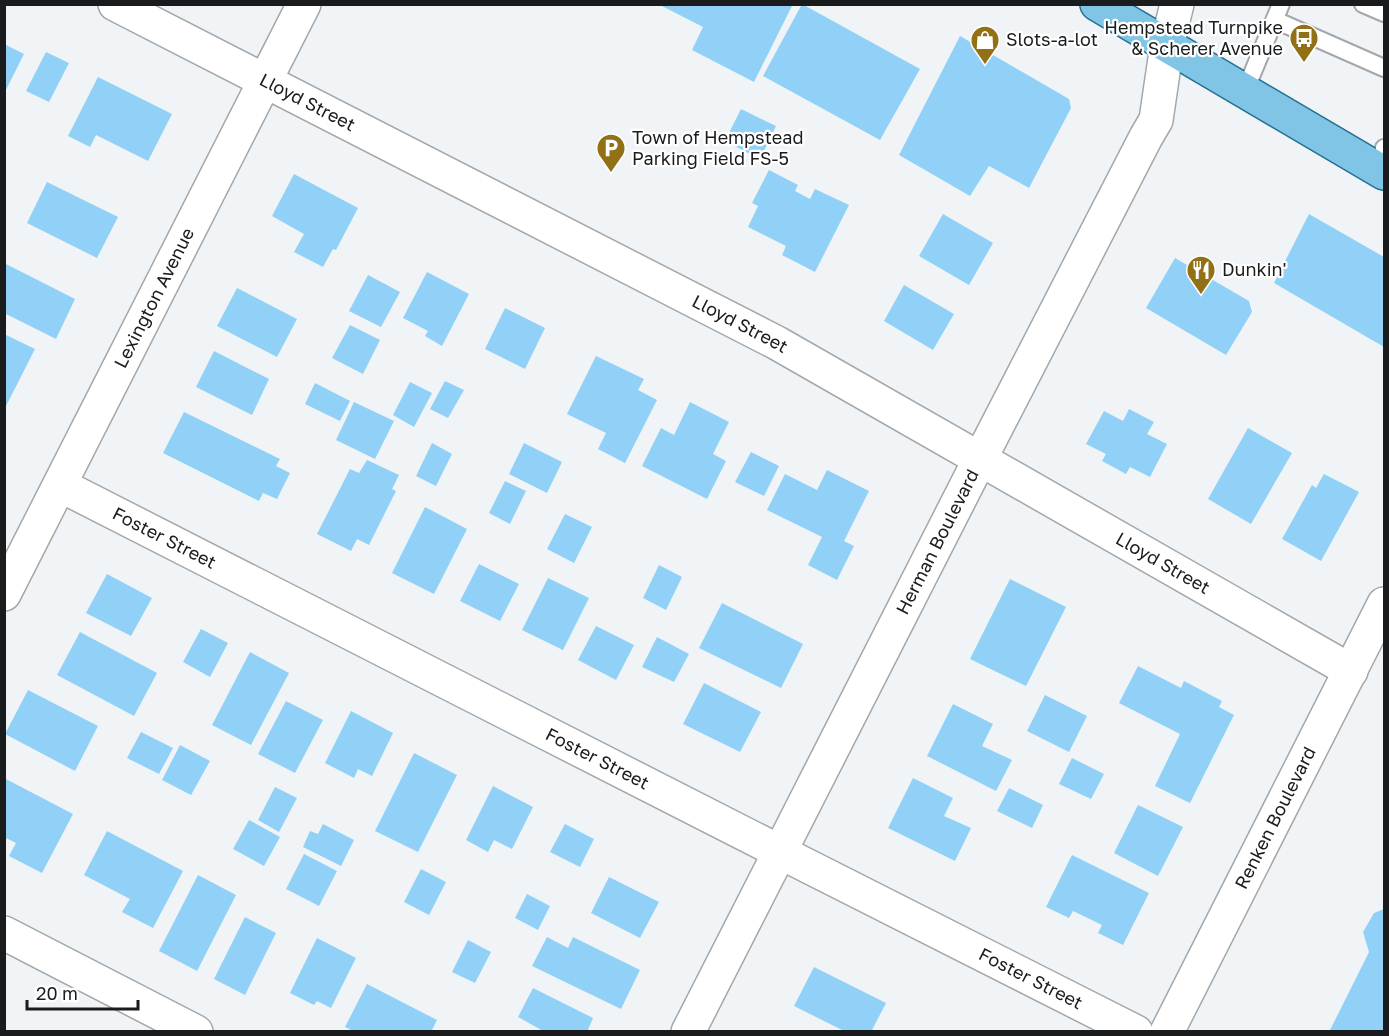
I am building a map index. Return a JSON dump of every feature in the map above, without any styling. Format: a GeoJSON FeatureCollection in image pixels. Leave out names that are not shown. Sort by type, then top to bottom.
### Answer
{"type":"FeatureCollection","features":[{"type":"Feature","properties":{"kind":"main road"},"geometry":{"type":"LineString","coordinates":[[1097,4],[1245,91],[1383,164]]}},
{"type":"Feature","properties":{"kind":"street","name":"Lloyd Street"},"geometry":{"type":"LineString","coordinates":[[115,4],[777,344],[1351,671]]}},
{"type":"Feature","properties":{"kind":"street","name":"Lexington Avenue"},"geometry":{"type":"LineString","coordinates":[[4,594],[304,4]]}},
{"type":"Feature","properties":{"kind":"street","name":"Herman Boulevard"},"geometry":{"type":"LineString","coordinates":[[688,1032],[980,459],[1156,120],[1167,45],[1176,4]]}},
{"type":"Feature","properties":{"kind":"street","name":"Foster Street"},"geometry":{"type":"LineString","coordinates":[[60,485],[1136,1032]]}},
{"type":"Feature","properties":{"kind":"street","name":"Renken Boulevard"},"geometry":{"type":"LineString","coordinates":[[1167,1032],[1384,604]]}},
{"type":"Feature","properties":{"kind":"street"},"geometry":{"type":"LineString","coordinates":[[4,933],[196,1032]]}},
{"type":"Feature","properties":{"kind":"lane"},"geometry":{"type":"LineString","coordinates":[[1245,91],[1281,4]]}},
{"type":"Feature","properties":{"kind":"lane"},"geometry":{"type":"LineString","coordinates":[[1363,4],[1384,13]]}},
{"type":"Feature","properties":{"kind":"lane"},"geometry":{"type":"LineString","coordinates":[[1275,21],[1384,68]]}},
{"type":"Feature","properties":{"kind":"building"},"geometry":{"type":"Polygon","coordinates":[[[658,4],[793,4],[754,82],[692,50],[703,27],[658,4]]]}},
{"type":"Feature","properties":{"kind":"building"},"geometry":{"type":"Polygon","coordinates":[[[802,4],[920,69],[880,140],[763,76],[802,4]]]}},
{"type":"Feature","properties":{"kind":"building"},"geometry":{"type":"Polygon","coordinates":[[[960,36],[1069,99],[1071,108],[1029,188],[989,166],[970,196],[899,155],[960,36]]]}},
{"type":"Feature","properties":{"kind":"building"},"geometry":{"type":"Polygon","coordinates":[[[4,44],[24,54],[4,94],[4,44]]]}},
{"type":"Feature","properties":{"kind":"building"},"geometry":{"type":"Polygon","coordinates":[[[46,52],[69,63],[49,102],[26,91],[46,52]]]}},
{"type":"Feature","properties":{"kind":"building"},"geometry":{"type":"Polygon","coordinates":[[[98,77],[172,114],[148,161],[96,135],[90,147],[68,136],[98,77]]]}},
{"type":"Feature","properties":{"kind":"building"},"geometry":{"type":"Polygon","coordinates":[[[741,109],[776,126],[760,159],[725,141],[741,109]]]}},
{"type":"Feature","properties":{"kind":"building"},"geometry":{"type":"Polygon","coordinates":[[[769,170],[798,185],[795,191],[810,199],[815,189],[849,205],[815,272],[782,255],[786,246],[748,227],[758,206],[752,203],[769,170]]]}},
{"type":"Feature","properties":{"kind":"building"},"geometry":{"type":"Polygon","coordinates":[[[294,174],[358,208],[336,250],[333,249],[323,267],[294,252],[304,234],[272,216],[294,174]]]}},
{"type":"Feature","properties":{"kind":"building"},"geometry":{"type":"Polygon","coordinates":[[[47,182],[118,217],[97,258],[27,223],[47,182]]]}},
{"type":"Feature","properties":{"kind":"building"},"geometry":{"type":"Polygon","coordinates":[[[943,214],[993,243],[969,285],[919,256],[943,214]]]}},
{"type":"Feature","properties":{"kind":"building"},"geometry":{"type":"Polygon","coordinates":[[[1309,214],[1384,257],[1384,347],[1274,283],[1309,214]]]}},
{"type":"Feature","properties":{"kind":"building"},"geometry":{"type":"Polygon","coordinates":[[[1175,258],[1249,301],[1252,312],[1226,355],[1146,308],[1175,258]]]}},
{"type":"Feature","properties":{"kind":"building"},"geometry":{"type":"Polygon","coordinates":[[[4,263],[75,299],[56,339],[4,313],[4,263]]]}},
{"type":"Feature","properties":{"kind":"building"},"geometry":{"type":"Polygon","coordinates":[[[427,272],[469,294],[442,346],[425,336],[428,331],[403,318],[427,272]]]}},
{"type":"Feature","properties":{"kind":"building"},"geometry":{"type":"Polygon","coordinates":[[[368,275],[400,292],[381,327],[349,311],[368,275]]]}},
{"type":"Feature","properties":{"kind":"building"},"geometry":{"type":"Polygon","coordinates":[[[904,285],[954,314],[933,350],[884,321],[904,285]]]}},
{"type":"Feature","properties":{"kind":"building"},"geometry":{"type":"Polygon","coordinates":[[[237,288],[297,319],[277,357],[217,326],[237,288]]]}},
{"type":"Feature","properties":{"kind":"building"},"geometry":{"type":"Polygon","coordinates":[[[505,308],[545,328],[525,369],[485,349],[505,308]]]}},
{"type":"Feature","properties":{"kind":"building"},"geometry":{"type":"Polygon","coordinates":[[[350,325],[380,340],[363,374],[332,358],[350,325]]]}},
{"type":"Feature","properties":{"kind":"building"},"geometry":{"type":"Polygon","coordinates":[[[4,334],[35,349],[6,406],[4,405],[4,334]]]}},
{"type":"Feature","properties":{"kind":"building"},"geometry":{"type":"Polygon","coordinates":[[[214,351],[269,379],[252,415],[196,387],[214,351]]]}},
{"type":"Feature","properties":{"kind":"building"},"geometry":{"type":"Polygon","coordinates":[[[596,356],[644,379],[638,390],[657,400],[625,463],[598,449],[606,433],[567,414],[596,356]]]}},
{"type":"Feature","properties":{"kind":"building"},"geometry":{"type":"Polygon","coordinates":[[[445,381],[464,390],[448,418],[430,409],[445,381]]]}},
{"type":"Feature","properties":{"kind":"building"},"geometry":{"type":"Polygon","coordinates":[[[410,382],[432,393],[414,427],[393,415],[410,382]]]}},
{"type":"Feature","properties":{"kind":"building"},"geometry":{"type":"Polygon","coordinates":[[[315,383],[350,401],[340,421],[305,404],[315,383]]]}},
{"type":"Feature","properties":{"kind":"building"},"geometry":{"type":"Polygon","coordinates":[[[354,402],[394,421],[375,459],[336,440],[354,402]]]}},
{"type":"Feature","properties":{"kind":"building"},"geometry":{"type":"Polygon","coordinates":[[[690,402],[729,422],[713,454],[726,461],[707,499],[642,466],[661,428],[674,435],[690,402]]]}},
{"type":"Feature","properties":{"kind":"building"},"geometry":{"type":"Polygon","coordinates":[[[1129,409],[1154,422],[1147,434],[1167,444],[1150,477],[1130,467],[1126,474],[1102,461],[1106,454],[1086,444],[1104,411],[1123,421],[1129,409]]]}},
{"type":"Feature","properties":{"kind":"building"},"geometry":{"type":"Polygon","coordinates":[[[184,412],[280,459],[276,466],[290,473],[277,499],[263,493],[259,501],[163,453],[184,412]]]}},
{"type":"Feature","properties":{"kind":"building"},"geometry":{"type":"Polygon","coordinates":[[[1248,428],[1292,453],[1251,524],[1208,499],[1248,428]]]}},
{"type":"Feature","properties":{"kind":"building"},"geometry":{"type":"Polygon","coordinates":[[[432,443],[452,454],[436,486],[416,476],[432,443]]]}},
{"type":"Feature","properties":{"kind":"building"},"geometry":{"type":"Polygon","coordinates":[[[524,443],[562,462],[547,493],[509,474],[524,443]]]}},
{"type":"Feature","properties":{"kind":"building"},"geometry":{"type":"Polygon","coordinates":[[[751,452],[779,466],[764,496],[735,482],[751,452]]]}},
{"type":"Feature","properties":{"kind":"building"},"geometry":{"type":"Polygon","coordinates":[[[367,460],[399,475],[392,489],[396,491],[369,545],[357,539],[351,551],[317,534],[350,469],[359,473],[367,460]]]}},
{"type":"Feature","properties":{"kind":"building"},"geometry":{"type":"Polygon","coordinates":[[[827,470],[869,491],[844,541],[854,546],[837,580],[808,565],[822,537],[767,510],[785,474],[817,490],[827,470]]]}},
{"type":"Feature","properties":{"kind":"building"},"geometry":{"type":"Polygon","coordinates":[[[1324,474],[1359,492],[1321,561],[1282,539],[1312,485],[1316,488],[1324,474]]]}},
{"type":"Feature","properties":{"kind":"building"},"geometry":{"type":"Polygon","coordinates":[[[505,481],[526,491],[510,524],[489,513],[505,481]]]}},
{"type":"Feature","properties":{"kind":"building"},"geometry":{"type":"Polygon","coordinates":[[[425,507],[467,529],[434,594],[392,573],[425,507]]]}},
{"type":"Feature","properties":{"kind":"building"},"geometry":{"type":"Polygon","coordinates":[[[565,514],[592,527],[574,563],[547,549],[565,514]]]}},
{"type":"Feature","properties":{"kind":"building"},"geometry":{"type":"Polygon","coordinates":[[[479,564],[519,584],[500,621],[460,601],[479,564]]]}},
{"type":"Feature","properties":{"kind":"building"},"geometry":{"type":"Polygon","coordinates":[[[659,565],[682,577],[666,610],[643,598],[659,565]]]}},
{"type":"Feature","properties":{"kind":"building"},"geometry":{"type":"Polygon","coordinates":[[[107,574],[152,598],[131,636],[86,613],[107,574]]]}},
{"type":"Feature","properties":{"kind":"building"},"geometry":{"type":"Polygon","coordinates":[[[548,578],[589,598],[563,650],[522,630],[548,578]]]}},
{"type":"Feature","properties":{"kind":"building"},"geometry":{"type":"Polygon","coordinates":[[[1010,579],[1066,607],[1026,686],[970,659],[1010,579]]]}},
{"type":"Feature","properties":{"kind":"building"},"geometry":{"type":"Polygon","coordinates":[[[722,603],[803,644],[781,688],[699,648],[722,603]]]}},
{"type":"Feature","properties":{"kind":"building"},"geometry":{"type":"Polygon","coordinates":[[[596,626],[634,645],[616,680],[578,660],[596,626]]]}},
{"type":"Feature","properties":{"kind":"building"},"geometry":{"type":"Polygon","coordinates":[[[201,629],[228,643],[210,677],[183,662],[201,629]]]}},
{"type":"Feature","properties":{"kind":"building"},"geometry":{"type":"Polygon","coordinates":[[[80,632],[157,673],[134,716],[57,675],[80,632]]]}},
{"type":"Feature","properties":{"kind":"building"},"geometry":{"type":"Polygon","coordinates":[[[657,637],[689,654],[674,682],[642,667],[657,637]]]}},
{"type":"Feature","properties":{"kind":"building"},"geometry":{"type":"Polygon","coordinates":[[[250,652],[289,673],[251,745],[212,725],[250,652]]]}},
{"type":"Feature","properties":{"kind":"building"},"geometry":{"type":"Polygon","coordinates":[[[1138,666],[1181,688],[1184,681],[1222,701],[1219,707],[1234,715],[1190,803],[1155,786],[1180,734],[1119,703],[1138,666]]]}},
{"type":"Feature","properties":{"kind":"building"},"geometry":{"type":"Polygon","coordinates":[[[704,683],[761,712],[740,752],[683,724],[704,683]]]}},
{"type":"Feature","properties":{"kind":"building"},"geometry":{"type":"Polygon","coordinates":[[[28,690],[98,726],[75,771],[5,734],[28,690]]]}},
{"type":"Feature","properties":{"kind":"building"},"geometry":{"type":"Polygon","coordinates":[[[1045,695],[1087,716],[1069,752],[1027,731],[1045,695]]]}},
{"type":"Feature","properties":{"kind":"building"},"geometry":{"type":"Polygon","coordinates":[[[286,701],[323,720],[295,773],[258,754],[286,701]]]}},
{"type":"Feature","properties":{"kind":"building"},"geometry":{"type":"Polygon","coordinates":[[[953,704],[993,724],[982,746],[1012,760],[996,791],[927,756],[953,704]]]}},
{"type":"Feature","properties":{"kind":"building"},"geometry":{"type":"Polygon","coordinates":[[[351,711],[393,733],[372,776],[358,769],[354,778],[325,763],[351,711]]]}},
{"type":"Feature","properties":{"kind":"building"},"geometry":{"type":"Polygon","coordinates":[[[141,732],[173,748],[159,774],[127,758],[141,732]]]}},
{"type":"Feature","properties":{"kind":"building"},"geometry":{"type":"Polygon","coordinates":[[[180,745],[210,761],[191,795],[162,780],[180,745]]]}},
{"type":"Feature","properties":{"kind":"building"},"geometry":{"type":"Polygon","coordinates":[[[414,753],[457,775],[418,852],[375,831],[414,753]]]}},
{"type":"Feature","properties":{"kind":"building"},"geometry":{"type":"Polygon","coordinates":[[[1072,758],[1104,774],[1091,799],[1059,784],[1072,758]]]}},
{"type":"Feature","properties":{"kind":"building"},"geometry":{"type":"Polygon","coordinates":[[[4,778],[73,814],[42,873],[9,856],[16,843],[4,837],[4,778]]]}},
{"type":"Feature","properties":{"kind":"building"},"geometry":{"type":"Polygon","coordinates":[[[913,778],[953,798],[944,816],[971,828],[955,861],[888,828],[913,778]]]}},
{"type":"Feature","properties":{"kind":"building"},"geometry":{"type":"Polygon","coordinates":[[[493,786],[533,807],[512,849],[494,840],[488,852],[466,840],[493,786]]]}},
{"type":"Feature","properties":{"kind":"building"},"geometry":{"type":"Polygon","coordinates":[[[275,787],[297,798],[279,832],[258,820],[275,787]]]}},
{"type":"Feature","properties":{"kind":"building"},"geometry":{"type":"Polygon","coordinates":[[[1009,788],[1043,805],[1032,828],[997,811],[1009,788]]]}},
{"type":"Feature","properties":{"kind":"building"},"geometry":{"type":"Polygon","coordinates":[[[1138,805],[1183,827],[1158,876],[1114,853],[1138,805]]]}},
{"type":"Feature","properties":{"kind":"building"},"geometry":{"type":"Polygon","coordinates":[[[249,820],[280,837],[264,866],[233,849],[249,820]]]}},
{"type":"Feature","properties":{"kind":"building"},"geometry":{"type":"Polygon","coordinates":[[[323,824],[354,840],[341,866],[303,847],[310,831],[318,834],[323,824]]]}},
{"type":"Feature","properties":{"kind":"building"},"geometry":{"type":"Polygon","coordinates":[[[565,824],[594,839],[580,867],[550,852],[565,824]]]}},
{"type":"Feature","properties":{"kind":"building"},"geometry":{"type":"Polygon","coordinates":[[[107,831],[183,871],[153,928],[122,912],[130,899],[84,875],[107,831]]]}},
{"type":"Feature","properties":{"kind":"building"},"geometry":{"type":"Polygon","coordinates":[[[304,854],[337,871],[319,906],[286,889],[304,854]]]}},
{"type":"Feature","properties":{"kind":"building"},"geometry":{"type":"Polygon","coordinates":[[[1072,855],[1149,893],[1123,945],[1098,933],[1102,925],[1073,911],[1069,918],[1046,907],[1072,855]]]}},
{"type":"Feature","properties":{"kind":"building"},"geometry":{"type":"Polygon","coordinates":[[[421,869],[446,882],[429,915],[404,902],[421,869]]]}},
{"type":"Feature","properties":{"kind":"building"},"geometry":{"type":"Polygon","coordinates":[[[198,875],[236,895],[197,971],[159,951],[198,875]]]}},
{"type":"Feature","properties":{"kind":"building"},"geometry":{"type":"Polygon","coordinates":[[[609,877],[659,902],[640,938],[591,913],[609,877]]]}},
{"type":"Feature","properties":{"kind":"building"},"geometry":{"type":"Polygon","coordinates":[[[527,894],[550,906],[538,930],[515,918],[527,894]]]}},
{"type":"Feature","properties":{"kind":"building"},"geometry":{"type":"Polygon","coordinates":[[[1384,909],[1384,1032],[1329,1032],[1369,952],[1363,932],[1374,913],[1384,909]]]}},
{"type":"Feature","properties":{"kind":"building"},"geometry":{"type":"Polygon","coordinates":[[[245,917],[276,933],[245,995],[214,979],[245,917]]]}},
{"type":"Feature","properties":{"kind":"building"},"geometry":{"type":"Polygon","coordinates":[[[547,937],[568,948],[573,937],[640,970],[621,1009],[532,966],[547,937]]]}},
{"type":"Feature","properties":{"kind":"building"},"geometry":{"type":"Polygon","coordinates":[[[317,938],[356,958],[331,1008],[317,1001],[314,1005],[290,993],[317,938]]]}},
{"type":"Feature","properties":{"kind":"building"},"geometry":{"type":"Polygon","coordinates":[[[468,940],[491,952],[475,983],[452,972],[468,940]]]}},
{"type":"Feature","properties":{"kind":"building"},"geometry":{"type":"Polygon","coordinates":[[[814,967],[886,1003],[871,1032],[846,1032],[794,1006],[814,967]]]}},
{"type":"Feature","properties":{"kind":"building"},"geometry":{"type":"Polygon","coordinates":[[[367,984],[437,1020],[431,1032],[355,1032],[345,1027],[367,984]]]}},
{"type":"Feature","properties":{"kind":"building"},"geometry":{"type":"Polygon","coordinates":[[[533,988],[593,1018],[587,1032],[545,1032],[518,1017],[533,988]]]}},
{"type":"Feature","properties":{"kind":"place","name":"Hempstead Turnpike & Scherer Avenue"},"geometry":{"type":"Point","coordinates":[1304,64]}},
{"type":"Feature","properties":{"kind":"place","name":"Slots-a-lot"},"geometry":{"type":"Point","coordinates":[985,66]}},
{"type":"Feature","properties":{"kind":"place","name":"Town of Hempstead Parking Field FS-5"},"geometry":{"type":"Point","coordinates":[611,174]}},
{"type":"Feature","properties":{"kind":"place","name":"Dunkin'"},"geometry":{"type":"Point","coordinates":[1201,296]}}]}
